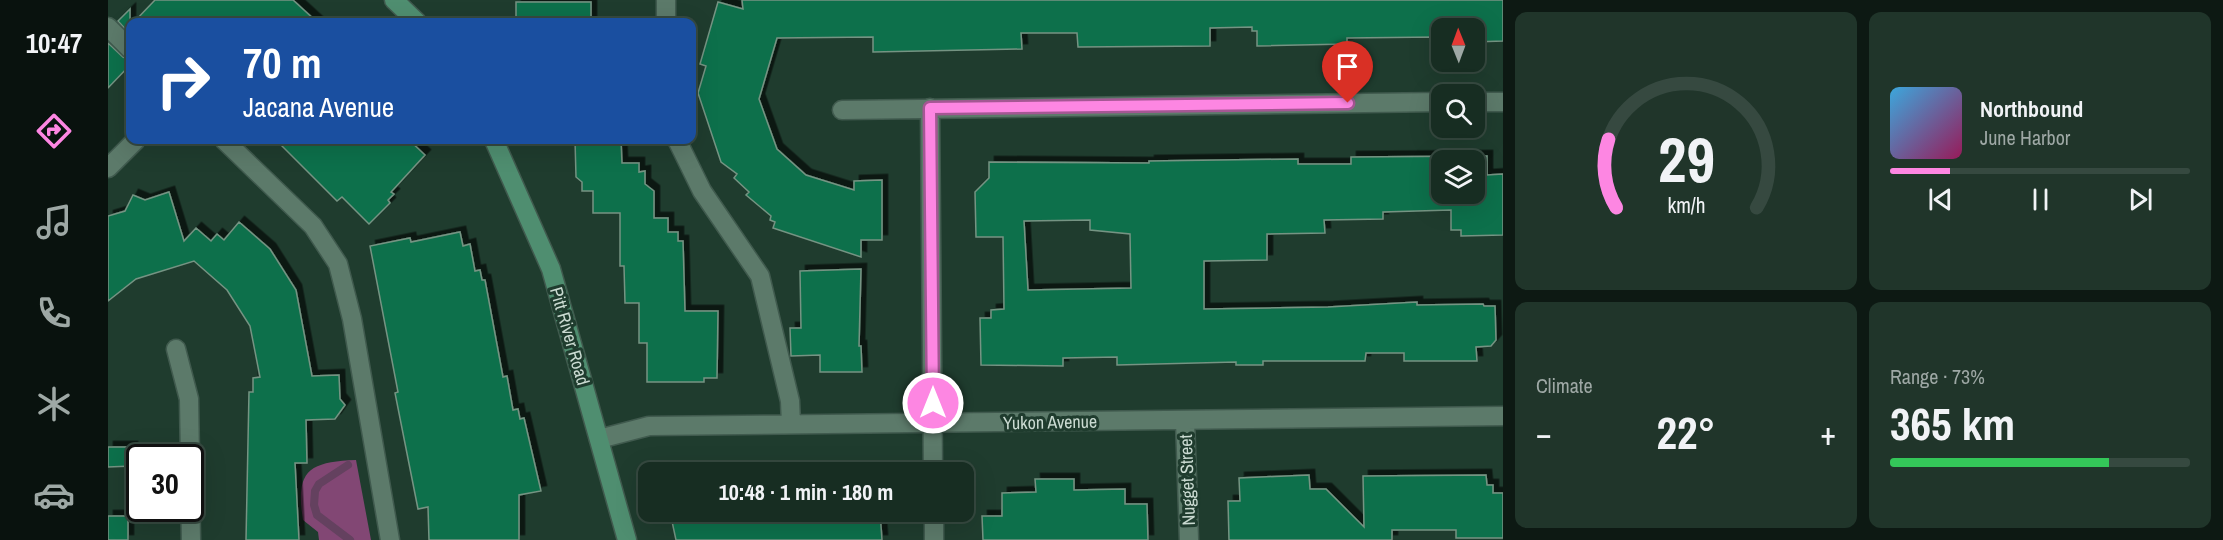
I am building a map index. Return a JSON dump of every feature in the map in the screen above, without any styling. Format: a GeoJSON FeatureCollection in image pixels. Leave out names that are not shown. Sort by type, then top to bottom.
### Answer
{"type":"FeatureCollection","features":[{"type":"Feature","properties":{"kind":"main road"},"geometry":{"type":"LineString","coordinates":[[394,0],[413,18]]}},
{"type":"Feature","properties":{"kind":"main road","name":"Pitt River Road"},"geometry":{"type":"LineString","coordinates":[[496,144],[550,269],[627,540]]}},
{"type":"Feature","properties":{"kind":"street"},"geometry":{"type":"LineString","coordinates":[[666,0],[666,18]]}},
{"type":"Feature","properties":{"kind":"street"},"geometry":{"type":"LineString","coordinates":[[108,27],[126,45]]}},
{"type":"Feature","properties":{"kind":"street"},"geometry":{"type":"LineString","coordinates":[[842,110],[1431,102]]}},
{"type":"Feature","properties":{"kind":"street"},"geometry":{"type":"LineString","coordinates":[[1485,102],[1503,102]]}},
{"type":"Feature","properties":{"kind":"street"},"geometry":{"type":"LineString","coordinates":[[930,108],[933,462]]}},
{"type":"Feature","properties":{"kind":"street"},"geometry":{"type":"LineString","coordinates":[[108,168],[131,144]]}},
{"type":"Feature","properties":{"kind":"street"},"geometry":{"type":"LineString","coordinates":[[228,144],[313,226],[338,264],[352,319],[390,540]]}},
{"type":"Feature","properties":{"kind":"street"},"geometry":{"type":"LineString","coordinates":[[679,144],[702,191],[760,276],[790,401],[791,424]]}},
{"type":"Feature","properties":{"kind":"street"},"geometry":{"type":"LineString","coordinates":[[176,349],[189,399],[190,444]]}},
{"type":"Feature","properties":{"kind":"street","name":"Yukon Avenue"},"geometry":{"type":"LineString","coordinates":[[599,439],[649,426],[1503,416]]}},
{"type":"Feature","properties":{"kind":"street","name":"Nugget Street"},"geometry":{"type":"LineString","coordinates":[[1185,420],[1189,540]]}},
{"type":"Feature","properties":{"kind":"street"},"geometry":{"type":"LineString","coordinates":[[191,522],[192,540]]}},
{"type":"Feature","properties":{"kind":"street"},"geometry":{"type":"LineString","coordinates":[[934,522],[934,540]]}},
{"type":"Feature","properties":{"kind":"shaded area"},"geometry":{"type":"Polygon","coordinates":[[[356,460],[371,540],[319,540],[318,532],[303,520],[301,490],[304,480],[316,467],[327,463],[356,460]]]}},
{"type":"Feature","properties":{"kind":"building"},"geometry":{"type":"Polygon","coordinates":[[[155,0],[293,0],[313,18],[138,18],[155,0]]]}},
{"type":"Feature","properties":{"kind":"building"},"geometry":{"type":"Polygon","coordinates":[[[742,0],[1503,0],[1503,41],[1485,42],[1485,18],[1431,18],[1431,37],[1347,38],[1347,44],[1257,46],[1257,31],[1252,31],[1252,27],[1210,28],[1210,46],[1078,47],[1077,33],[1021,33],[1022,49],[873,52],[873,37],[777,38],[759,99],[777,149],[806,175],[854,190],[854,181],[882,180],[882,240],[861,240],[861,257],[773,228],[775,222],[770,220],[771,216],[746,195],[749,192],[734,178],[737,174],[721,162],[698,93],[706,66],[700,64],[718,2],[743,9],[742,0]]]}},
{"type":"Feature","properties":{"kind":"building"},"geometry":{"type":"Polygon","coordinates":[[[516,2],[591,2],[591,18],[516,18],[516,2]]]}},
{"type":"Feature","properties":{"kind":"building"},"geometry":{"type":"Polygon","coordinates":[[[130,9],[130,18],[126,18],[126,30],[118,21],[130,9]]]}},
{"type":"Feature","properties":{"kind":"building"},"geometry":{"type":"Polygon","coordinates":[[[108,43],[126,58],[126,69],[108,88],[108,43]]]}},
{"type":"Feature","properties":{"kind":"building"},"geometry":{"type":"Polygon","coordinates":[[[280,144],[413,144],[425,155],[391,192],[394,194],[388,200],[390,203],[369,224],[342,197],[337,201],[280,144]]]}},
{"type":"Feature","properties":{"kind":"building"},"geometry":{"type":"Polygon","coordinates":[[[575,144],[621,144],[622,163],[639,163],[639,172],[645,171],[645,184],[654,191],[654,218],[668,218],[668,232],[678,232],[678,241],[683,241],[685,311],[718,311],[717,378],[704,378],[704,382],[647,382],[647,343],[639,343],[639,303],[625,303],[624,266],[620,266],[620,213],[593,213],[593,191],[582,191],[582,182],[576,177],[575,144]]]}},
{"type":"Feature","properties":{"kind":"building"},"geometry":{"type":"Polygon","coordinates":[[[1431,156],[1431,204],[1485,204],[1485,156],[1487,156],[1487,175],[1503,174],[1503,235],[1461,236],[1461,230],[1451,230],[1451,210],[1383,212],[1383,219],[1324,220],[1325,233],[1267,234],[1267,260],[1204,261],[1204,309],[1328,307],[1417,302],[1417,305],[1483,304],[1484,306],[1495,306],[1496,340],[1491,346],[1476,347],[1477,361],[1404,361],[1404,353],[1366,353],[1365,361],[1263,361],[1263,365],[1236,365],[1236,362],[1117,365],[1117,357],[1063,358],[1063,366],[981,365],[980,318],[991,318],[991,310],[1004,309],[1003,237],[976,237],[975,192],[989,178],[989,162],[1149,163],[1149,161],[1298,159],[1298,164],[1351,164],[1351,157],[1431,156]],[[1090,220],[1024,221],[1028,290],[1131,288],[1130,234],[1090,230],[1090,220]]]}},
{"type":"Feature","properties":{"kind":"building"},"geometry":{"type":"Polygon","coordinates":[[[169,192],[184,241],[196,228],[211,241],[217,234],[224,240],[239,222],[270,249],[296,290],[312,376],[339,375],[340,399],[345,405],[335,419],[306,420],[307,463],[295,463],[299,540],[246,540],[249,392],[253,392],[253,378],[260,377],[250,326],[227,290],[194,261],[136,279],[108,301],[108,216],[125,211],[133,195],[145,200],[169,192]]]}},
{"type":"Feature","properties":{"kind":"building"},"geometry":{"type":"Polygon","coordinates":[[[460,232],[463,246],[470,244],[475,271],[480,270],[482,280],[485,280],[503,377],[507,376],[513,410],[518,409],[520,419],[524,418],[541,491],[519,495],[519,540],[429,540],[428,507],[418,509],[395,393],[398,392],[370,246],[410,238],[411,242],[460,232]]]}},
{"type":"Feature","properties":{"kind":"building"},"geometry":{"type":"Polygon","coordinates":[[[861,269],[859,346],[861,346],[862,372],[820,372],[820,355],[791,356],[790,328],[801,328],[800,271],[861,269]]]}},
{"type":"Feature","properties":{"kind":"building"},"geometry":{"type":"Polygon","coordinates":[[[108,447],[126,447],[126,466],[108,467],[108,447]]]}},
{"type":"Feature","properties":{"kind":"building"},"geometry":{"type":"Polygon","coordinates":[[[1309,475],[1310,489],[1326,489],[1364,527],[1363,476],[1486,475],[1487,485],[1493,485],[1493,493],[1503,493],[1503,538],[1456,538],[1456,530],[1392,530],[1392,540],[1229,540],[1228,501],[1240,501],[1239,478],[1309,475]]]}},
{"type":"Feature","properties":{"kind":"building"},"geometry":{"type":"Polygon","coordinates":[[[1035,479],[1074,479],[1074,490],[1125,489],[1125,504],[1147,504],[1148,540],[983,540],[982,516],[1002,516],[1002,493],[1036,492],[1035,479]]]}},
{"type":"Feature","properties":{"kind":"building"},"geometry":{"type":"Polygon","coordinates":[[[108,516],[126,516],[128,540],[108,540],[108,516]]]}},
{"type":"Feature","properties":{"kind":"building"},"geometry":{"type":"Polygon","coordinates":[[[672,522],[881,522],[882,540],[676,540],[672,522]]]}},
{"type":"Feature","properties":{"kind":"waterway"},"geometry":{"type":"LineString","coordinates":[[348,465],[319,484],[315,491],[314,505],[317,515],[350,540]]}},
{"type":"Feature","properties":{"kind":"route"},"geometry":{"type":"LineString","coordinates":[[933,403],[930,108],[1348,103]]}}]}
